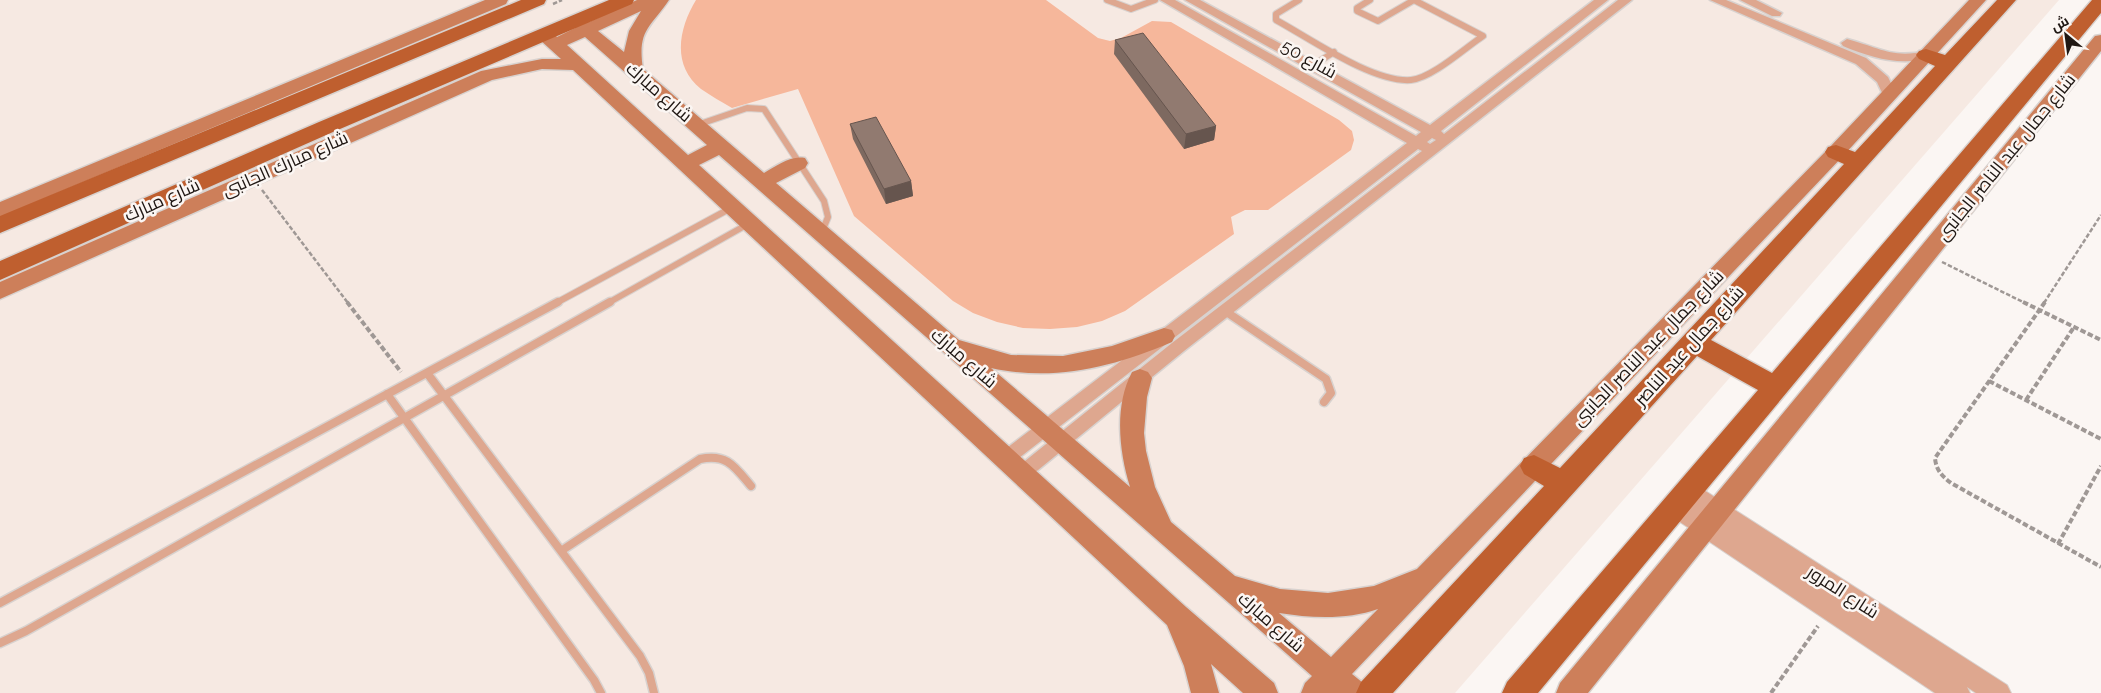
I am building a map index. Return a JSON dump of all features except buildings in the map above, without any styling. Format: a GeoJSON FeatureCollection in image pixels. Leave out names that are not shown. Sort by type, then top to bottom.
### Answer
{"type":"FeatureCollection","features":[{"type":"Feature","properties":{"kind":"main road"},"geometry":{"type":"LineString","coordinates":[[0,210],[500,0]]}},
{"type":"Feature","properties":{"kind":"main road"},"geometry":{"type":"LineString","coordinates":[[0,225],[537,0]]}},
{"type":"Feature","properties":{"kind":"main road","name":"شارع مبارك"},"geometry":{"type":"LineString","coordinates":[[0,271],[326,127],[550,39],[582,25],[625,0]]}},
{"type":"Feature","properties":{"kind":"main road"},"geometry":{"type":"LineString","coordinates":[[582,25],[651,0]]}},
{"type":"Feature","properties":{"kind":"main road"},"geometry":{"type":"LineString","coordinates":[[634,70],[632,59],[634,37],[645,16],[661,0]]}},
{"type":"Feature","properties":{"kind":"main road","name":"شارع جمال عبد الناصر الجانبى"},"geometry":{"type":"LineString","coordinates":[[1315,693],[1534,466],[1847,157],[1889,94],[1938,59],[1978,0]]}},
{"type":"Feature","properties":{"kind":"main road","name":"شارع جمال عبد الناصر"},"geometry":{"type":"LineString","coordinates":[[1372,693],[1564,485],[1692,342],[1847,157],[1938,59],[2007,0]]}},
{"type":"Feature","properties":{"kind":"main road"},"geometry":{"type":"LineString","coordinates":[[1518,693],[2098,9]]}},
{"type":"Feature","properties":{"kind":"main road","name":"شارع مبارك"},"geometry":{"type":"LineString","coordinates":[[582,25],[1052,435],[1353,693]]}},
{"type":"Feature","properties":{"kind":"main road","name":"شارع مبارك"},"geometry":{"type":"LineString","coordinates":[[550,39],[748,224],[1176,616],[1264,693]]}},
{"type":"Feature","properties":{"kind":"main road","name":"شارع جمال عبد الناصر الجانبى"},"geometry":{"type":"LineString","coordinates":[[1570,693],[2101,40]]}},
{"type":"Feature","properties":{"kind":"main road","name":"شارع مبارك الجانبى"},"geometry":{"type":"LineString","coordinates":[[0,291],[487,75],[532,65],[576,64]]}},
{"type":"Feature","properties":{"kind":"main road"},"geometry":{"type":"LineString","coordinates":[[299,157],[326,127]]}},
{"type":"Feature","properties":{"kind":"main road"},"geometry":{"type":"LineString","coordinates":[[684,165],[721,146]]}},
{"type":"Feature","properties":{"kind":"main road"},"geometry":{"type":"LineString","coordinates":[[762,182],[798,163]]}},
{"type":"Feature","properties":{"kind":"main road"},"geometry":{"type":"LineString","coordinates":[[947,344],[993,361],[1044,366],[1096,361],[1171,342]]}},
{"type":"Feature","properties":{"kind":"main road"},"geometry":{"type":"LineString","coordinates":[[1692,342],[1776,388]]}},
{"type":"Feature","properties":{"kind":"main road"},"geometry":{"type":"LineString","coordinates":[[1140,378],[1132,418],[1135,463],[1141,485],[1165,531]]}},
{"type":"Feature","properties":{"kind":"main road"},"geometry":{"type":"LineString","coordinates":[[1534,466],[1564,485]]}},
{"type":"Feature","properties":{"kind":"main road"},"geometry":{"type":"LineString","coordinates":[[1220,579],[1250,593],[1283,601],[1317,604],[1350,602],[1381,596],[1409,584],[1434,568]]}},
{"type":"Feature","properties":{"kind":"main road"},"geometry":{"type":"LineString","coordinates":[[1176,616],[1195,658],[1205,693]]}},
{"type":"Feature","properties":{"kind":"street","name":"شارع 50"},"geometry":{"type":"LineString","coordinates":[[1166,0],[1434,151]]}},
{"type":"Feature","properties":{"kind":"street","name":"شارع 50"},"geometry":{"type":"LineString","coordinates":[[1191,0],[1448,140]]}},
{"type":"Feature","properties":{"kind":"street"},"geometry":{"type":"LineString","coordinates":[[1021,474],[1052,435],[1171,342],[1417,142],[1602,0]]}},
{"type":"Feature","properties":{"kind":"street"},"geometry":{"type":"LineString","coordinates":[[1005,459],[1052,435],[1140,378],[1171,342],[1224,312],[1434,151],[1626,0]]}},
{"type":"Feature","properties":{"kind":"street"},"geometry":{"type":"LineString","coordinates":[[1716,0],[1861,61],[1884,80],[1889,94]]}},
{"type":"Feature","properties":{"kind":"street"},"geometry":{"type":"LineString","coordinates":[[1746,0],[1867,52],[1894,58],[1938,59]]}},
{"type":"Feature","properties":{"kind":"street"},"geometry":{"type":"LineString","coordinates":[[1192,15],[1205,8]]}},
{"type":"Feature","properties":{"kind":"street","name":"شارع المرور"},"geometry":{"type":"LineString","coordinates":[[1682,500],[1776,561],[1998,693]]}},
{"type":"Feature","properties":{"kind":"street","name":"شارع المرور"},"geometry":{"type":"LineString","coordinates":[[1776,561],[1830,609],[1957,693]]}},
{"type":"Feature","properties":{"kind":"lane"},"geometry":{"type":"LineString","coordinates":[[1107,0],[1123,9],[1131,11],[1155,0]]}},
{"type":"Feature","properties":{"kind":"lane"},"geometry":{"type":"LineString","coordinates":[[1299,0],[1276,14],[1276,20],[1378,76],[1412,80],[1429,74],[1482,38],[1477,31],[1414,0],[1378,21],[1357,11],[1357,8],[1370,0]]}},
{"type":"Feature","properties":{"kind":"lane"},"geometry":{"type":"LineString","coordinates":[[1312,66],[1334,52]]}},
{"type":"Feature","properties":{"kind":"lane"},"geometry":{"type":"LineString","coordinates":[[697,125],[747,108],[760,108],[764,110],[827,209],[826,226],[821,234]]}},
{"type":"Feature","properties":{"kind":"lane"},"geometry":{"type":"LineString","coordinates":[[0,603],[731,208]]}},
{"type":"Feature","properties":{"kind":"lane"},"geometry":{"type":"LineString","coordinates":[[0,643],[26,631],[748,224]]}},
{"type":"Feature","properties":{"kind":"lane"},"geometry":{"type":"LineString","coordinates":[[1224,312],[1326,379],[1331,388],[1331,394],[1324,402]]}},
{"type":"Feature","properties":{"kind":"lane"},"geometry":{"type":"LineString","coordinates":[[427,373],[640,656],[649,673],[654,693]]}},
{"type":"Feature","properties":{"kind":"lane"},"geometry":{"type":"LineString","coordinates":[[387,394],[594,680],[601,693]]}},
{"type":"Feature","properties":{"kind":"lane"},"geometry":{"type":"LineString","coordinates":[[561,551],[700,459],[715,456],[726,459],[751,486]]}},
{"type":"Feature","properties":{"kind":"path"},"geometry":{"type":"LineString","coordinates":[[252,178],[409,382]]}},
{"type":"Feature","properties":{"kind":"path"},"geometry":{"type":"LineString","coordinates":[[2101,215],[2039,310],[1935,458],[1937,468],[1951,483],[2101,567]]}},
{"type":"Feature","properties":{"kind":"path"},"geometry":{"type":"LineString","coordinates":[[1926,254],[2101,340]]}},
{"type":"Feature","properties":{"kind":"path"},"geometry":{"type":"LineString","coordinates":[[2026,400],[2074,327]]}},
{"type":"Feature","properties":{"kind":"path"},"geometry":{"type":"LineString","coordinates":[[1989,380],[2101,439]]}},
{"type":"Feature","properties":{"kind":"path"},"geometry":{"type":"LineString","coordinates":[[2058,544],[2101,466]]}},
{"type":"Feature","properties":{"kind":"path"},"geometry":{"type":"LineString","coordinates":[[1771,693],[1830,609]]}},
{"type":"Feature","properties":{"kind":"shaded area"},"geometry":{"type":"Polygon","coordinates":[[[0,0],[2059,0],[1455,693],[0,693],[0,0]]]}},
{"type":"Feature","properties":{"kind":"shaded area"},"geometry":{"type":"Polygon","coordinates":[[[696,0],[1046,0],[1098,38],[1110,41],[1121,38],[1152,21],[1171,22],[1339,120],[1352,131],[1354,140],[1351,150],[1268,210],[1245,210],[1231,217],[1234,234],[1125,311],[1102,321],[1077,327],[1023,328],[997,322],[973,313],[953,301],[854,216],[798,89],[732,108],[701,89],[691,79],[685,69],[681,46],[685,22],[696,0]]]}}]}
